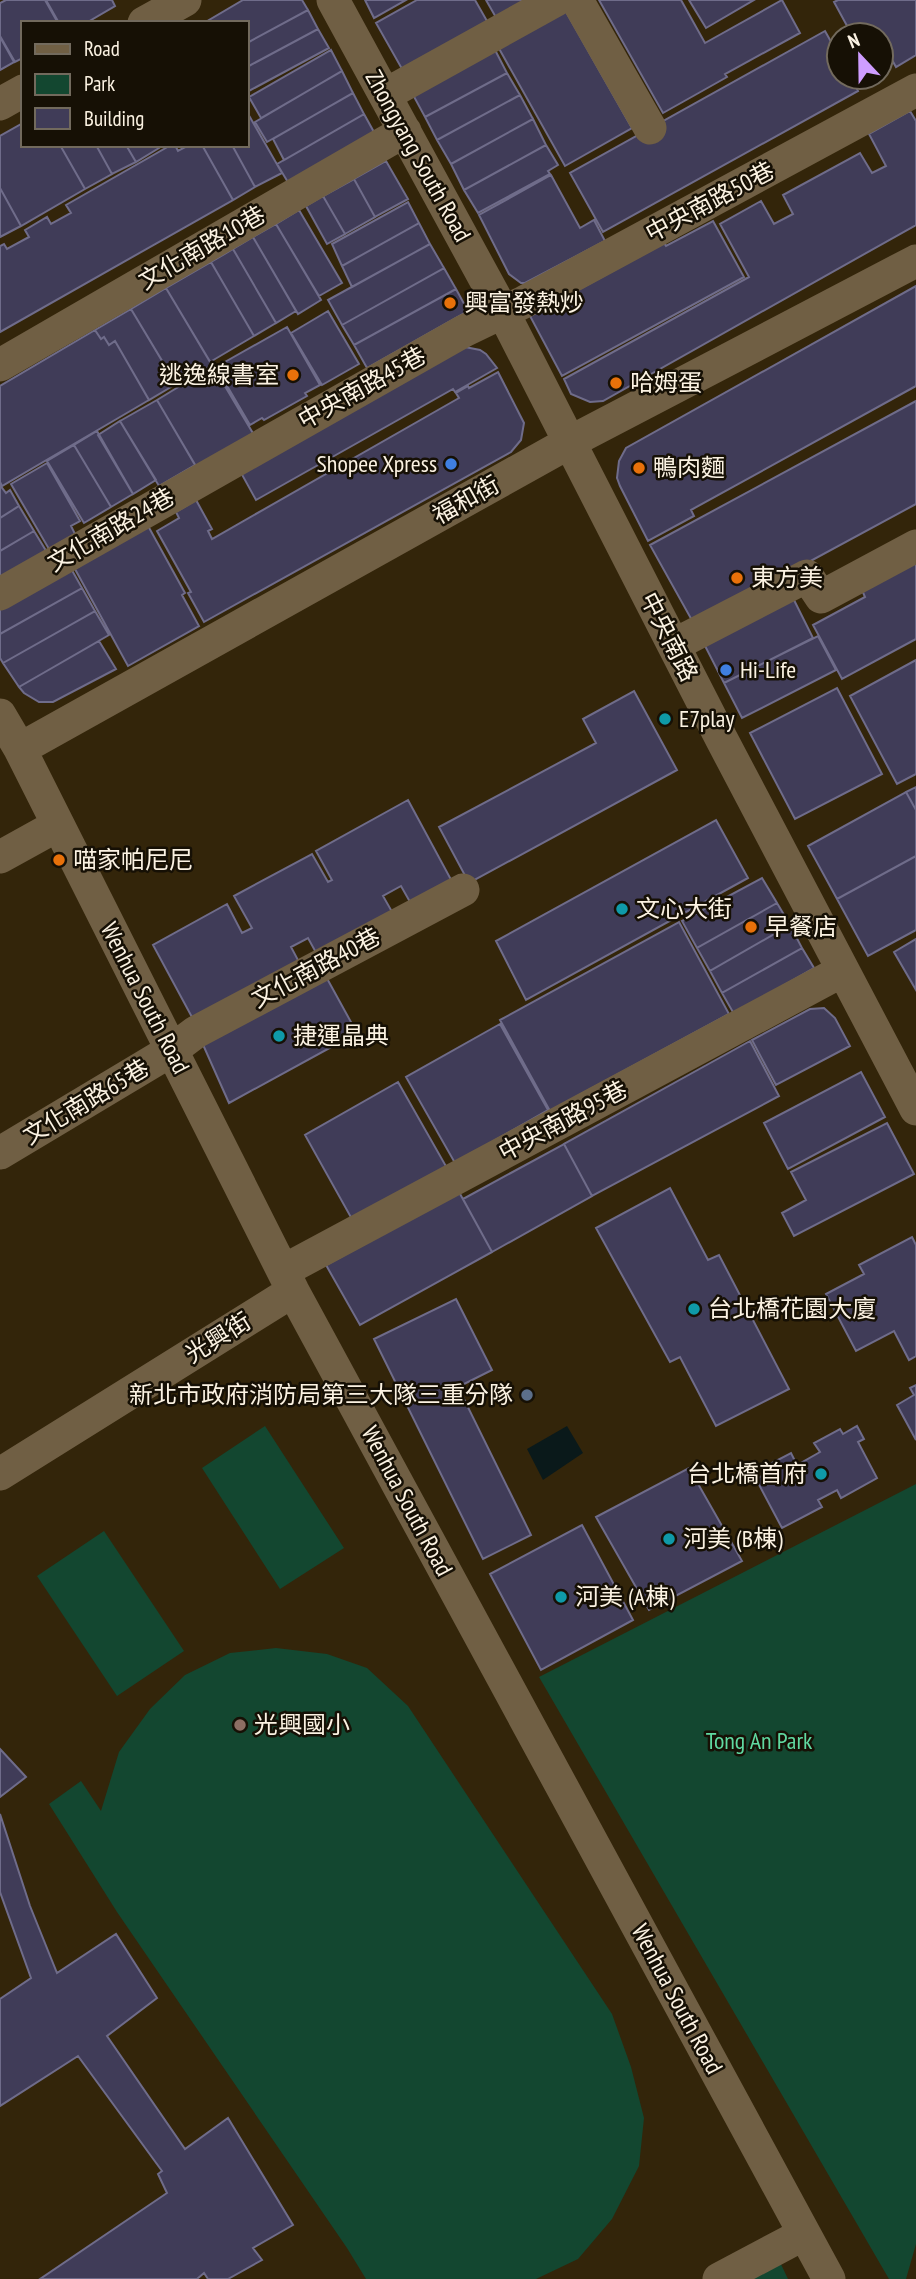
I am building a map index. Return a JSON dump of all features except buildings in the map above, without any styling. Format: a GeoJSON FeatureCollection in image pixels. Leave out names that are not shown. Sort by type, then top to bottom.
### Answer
{"type":"FeatureCollection","features":[{"type":"Feature","properties":{"kind":"street"},"geometry":{"type":"LineString","coordinates":[[148,21],[185,0]]}},
{"type":"Feature","properties":{"kind":"street","name":"Zhongyang South Road"},"geometry":{"type":"LineString","coordinates":[[333,0],[503,312]]}},
{"type":"Feature","properties":{"kind":"street"},"geometry":{"type":"LineString","coordinates":[[385,95],[556,0]]}},
{"type":"Feature","properties":{"kind":"street"},"geometry":{"type":"LineString","coordinates":[[577,0],[650,128]]}},
{"type":"Feature","properties":{"kind":"street","name":"中央南路50巷"},"geometry":{"type":"LineString","coordinates":[[503,312],[916,90]]}},
{"type":"Feature","properties":{"kind":"street"},"geometry":{"type":"LineString","coordinates":[[0,104],[21,92]]}},
{"type":"Feature","properties":{"kind":"street","name":"文化南路10巷"},"geometry":{"type":"LineString","coordinates":[[0,365],[405,131]]}},
{"type":"Feature","properties":{"kind":"street","name":"福和街"},"geometry":{"type":"LineString","coordinates":[[20,749],[570,442],[916,261]]}},
{"type":"Feature","properties":{"kind":"street","name":"中央南路"},"geometry":{"type":"LineString","coordinates":[[503,312],[842,971],[916,1109]]}},
{"type":"Feature","properties":{"kind":"street","name":"中央南路45巷"},"geometry":{"type":"LineString","coordinates":[[223,466],[464,331],[503,312]]}},
{"type":"Feature","properties":{"kind":"street","name":"文化南路24巷"},"geometry":{"type":"LineString","coordinates":[[0,594],[223,466]]}},
{"type":"Feature","properties":{"kind":"street"},"geometry":{"type":"LineString","coordinates":[[674,645],[807,576],[821,597],[916,546]]}},
{"type":"Feature","properties":{"kind":"street","name":"Wenhua South Road"},"geometry":{"type":"LineString","coordinates":[[0,715],[20,749],[288,1281],[829,2279]]}},
{"type":"Feature","properties":{"kind":"street"},"geometry":{"type":"LineString","coordinates":[[0,858],[58,825]]}},
{"type":"Feature","properties":{"kind":"street","name":"文化南路40巷"},"geometry":{"type":"LineString","coordinates":[[172,1051],[196,1032],[463,890]]}},
{"type":"Feature","properties":{"kind":"street","name":"中央南路95巷"},"geometry":{"type":"LineString","coordinates":[[288,1281],[842,971]]}},
{"type":"Feature","properties":{"kind":"street","name":"文化南路65巷"},"geometry":{"type":"LineString","coordinates":[[0,1153],[172,1051]]}},
{"type":"Feature","properties":{"kind":"street","name":"光興街"},"geometry":{"type":"LineString","coordinates":[[0,1474],[288,1281]]}},
{"type":"Feature","properties":{"kind":"street"},"geometry":{"type":"LineString","coordinates":[[719,2279],[804,2234]]}},
{"type":"Feature","properties":{"kind":"green space"},"geometry":{"type":"Polygon","coordinates":[[[265,1426],[344,1548],[280,1589],[202,1468],[265,1426]]]}},
{"type":"Feature","properties":{"kind":"green space","name":"Tong An Park"},"geometry":{"type":"Polygon","coordinates":[[[916,1484],[916,2244],[906,2279],[889,2279],[539,1677],[916,1484]]]}},
{"type":"Feature","properties":{"kind":"green space"},"geometry":{"type":"Polygon","coordinates":[[[104,1531],[184,1651],[117,1696],[37,1576],[104,1531]]]}},
{"type":"Feature","properties":{"kind":"green space"},"geometry":{"type":"Polygon","coordinates":[[[276,1648],[327,1654],[367,1668],[408,1706],[612,2014],[631,2067],[644,2118],[639,2166],[612,2219],[578,2259],[536,2279],[366,2279],[117,1912],[49,1804],[81,1781],[101,1811],[119,1752],[150,1709],[185,1675],[230,1653],[276,1648]]]}},
{"type":"Feature","properties":{"kind":"green space"},"geometry":{"type":"Polygon","coordinates":[[[778,2258],[788,2279],[739,2279],[778,2258]]]}},
{"type":"Feature","properties":{"kind":"shaded area"},"geometry":{"type":"Polygon","coordinates":[[[567,1426],[583,1453],[543,1480],[527,1449],[567,1426]]]}},
{"type":"Feature","properties":{"kind":"place","name":"興富發熱炒"},"geometry":{"type":"Point","coordinates":[450,303]}},
{"type":"Feature","properties":{"kind":"place","name":"逃逸線書室"},"geometry":{"type":"Point","coordinates":[293,375]}},
{"type":"Feature","properties":{"kind":"place","name":"哈姆蛋"},"geometry":{"type":"Point","coordinates":[616,383]}},
{"type":"Feature","properties":{"kind":"place","name":"Shopee Xpress"},"geometry":{"type":"Point","coordinates":[451,464]}},
{"type":"Feature","properties":{"kind":"place","name":"鴨肉麵"},"geometry":{"type":"Point","coordinates":[639,468]}},
{"type":"Feature","properties":{"kind":"place","name":"東方美"},"geometry":{"type":"Point","coordinates":[737,578]}},
{"type":"Feature","properties":{"kind":"place","name":"Hi-Life"},"geometry":{"type":"Point","coordinates":[726,670]}},
{"type":"Feature","properties":{"kind":"place","name":"E7play"},"geometry":{"type":"Point","coordinates":[665,719]}},
{"type":"Feature","properties":{"kind":"place","name":"喵家帕尼尼"},"geometry":{"type":"Point","coordinates":[59,860]}},
{"type":"Feature","properties":{"kind":"place","name":"文心大街"},"geometry":{"type":"Point","coordinates":[622,909]}},
{"type":"Feature","properties":{"kind":"place","name":"早餐店"},"geometry":{"type":"Point","coordinates":[751,927]}},
{"type":"Feature","properties":{"kind":"place","name":"捷運晶典"},"geometry":{"type":"Point","coordinates":[279,1036]}},
{"type":"Feature","properties":{"kind":"place","name":"台北橋花園大廈"},"geometry":{"type":"Point","coordinates":[694,1309]}},
{"type":"Feature","properties":{"kind":"place","name":"新北市政府消防局第三大隊三重分隊"},"geometry":{"type":"Point","coordinates":[527,1395]}},
{"type":"Feature","properties":{"kind":"place","name":"台北橋首府"},"geometry":{"type":"Point","coordinates":[821,1474]}},
{"type":"Feature","properties":{"kind":"place","name":"河美 (B棟)"},"geometry":{"type":"Point","coordinates":[669,1539]}},
{"type":"Feature","properties":{"kind":"place","name":"河美 (A棟)"},"geometry":{"type":"Point","coordinates":[561,1597]}},
{"type":"Feature","properties":{"kind":"place","name":"光興國小"},"geometry":{"type":"Point","coordinates":[240,1725]}}]}
